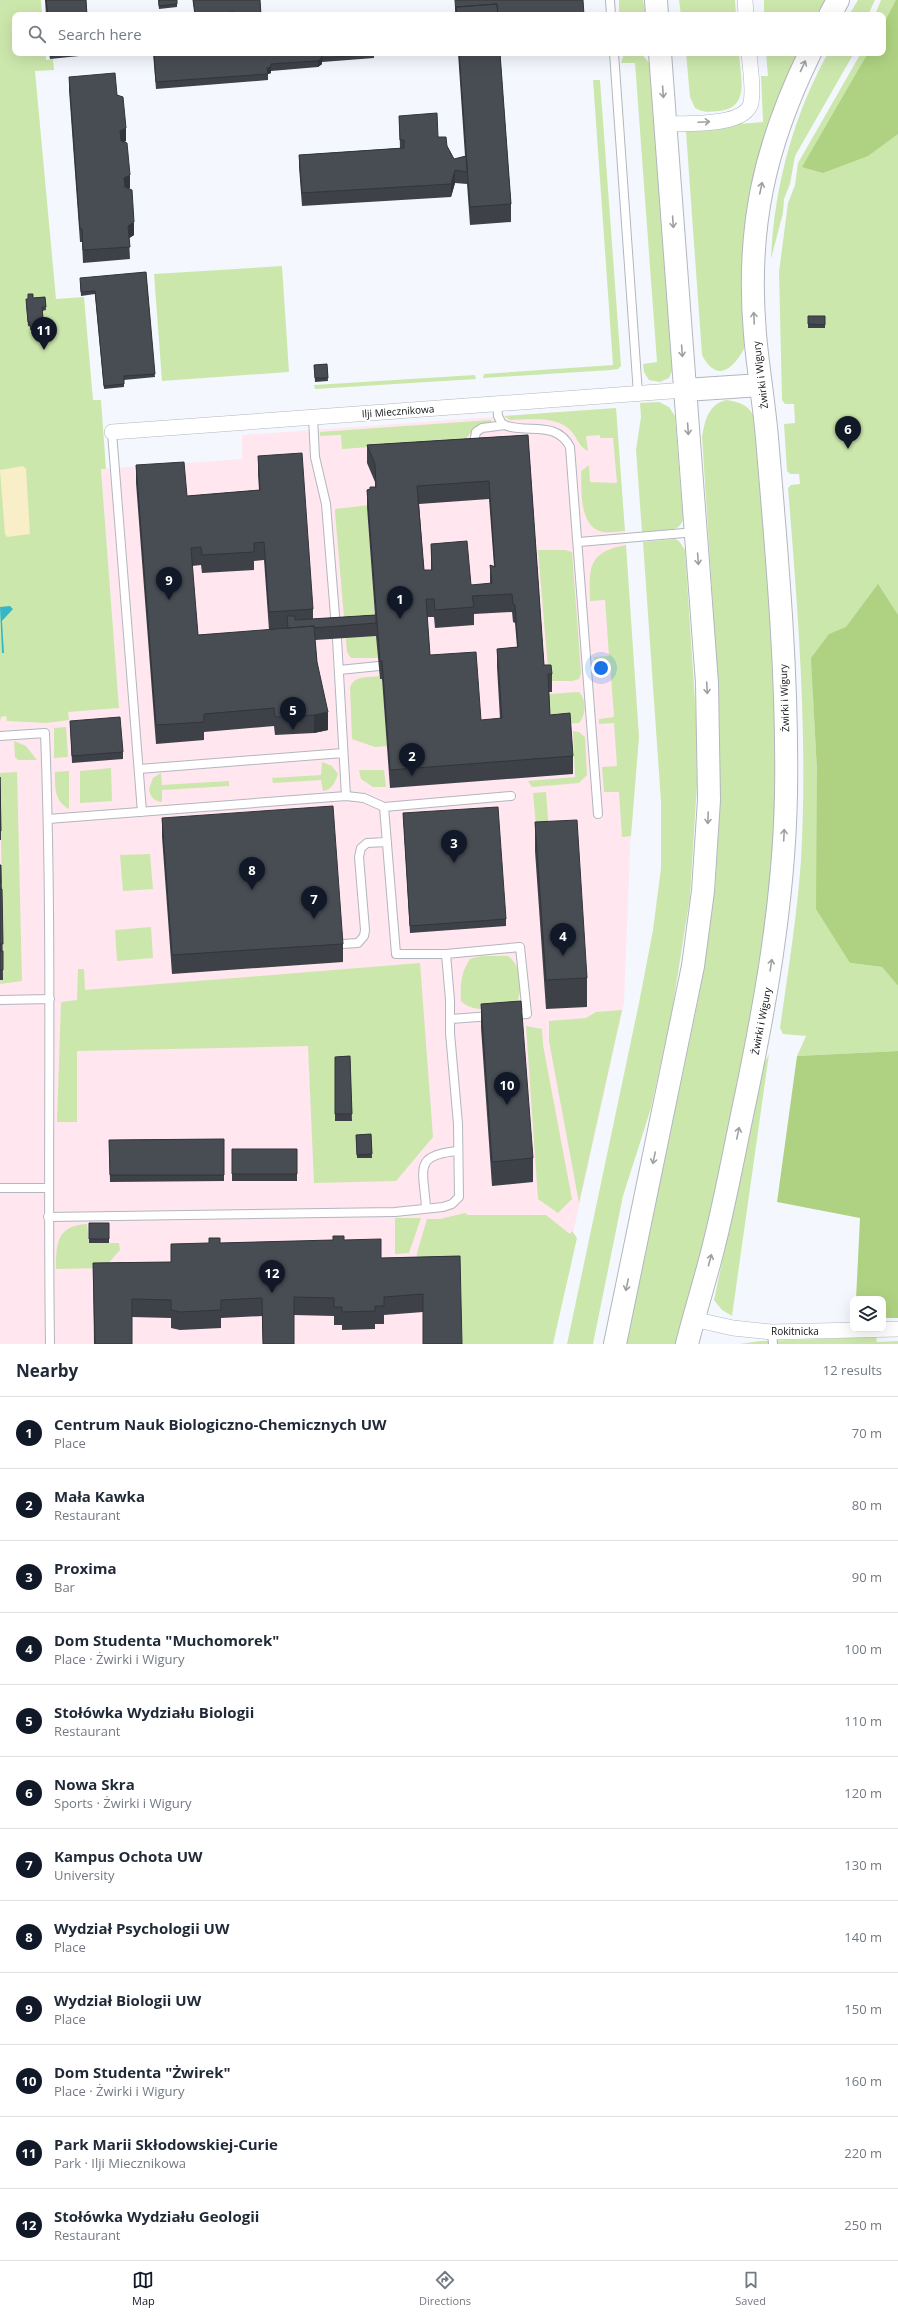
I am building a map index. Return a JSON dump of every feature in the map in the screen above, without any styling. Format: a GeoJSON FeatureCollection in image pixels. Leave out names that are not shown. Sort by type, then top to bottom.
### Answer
{"type":"FeatureCollection","features":[{"type":"Feature","properties":{"kind":"main road"},"geometry":{"type":"LineString","coordinates":[[656,0],[657,12]]}},
{"type":"Feature","properties":{"kind":"main road"},"geometry":{"type":"LineString","coordinates":[[832,12],[838,0]]}},
{"type":"Feature","properties":{"kind":"main road"},"geometry":{"type":"LineString","coordinates":[[615,1344],[684,1016],[703,891],[708,820],[709,736],[696,532],[660,56]]}},
{"type":"Feature","properties":{"kind":"main road","name":"Żwirki i Wigury"},"geometry":{"type":"LineString","coordinates":[[686,1344],[718,1226],[762,1019],[775,932],[783,848],[786,776],[784,688],[768,446],[754,316],[753,259],[757,207],[774,137],[809,56]]}},
{"type":"Feature","properties":{"kind":"main road"},"geometry":{"type":"LineString","coordinates":[[685,390],[761,384]]}},
{"type":"Feature","properties":{"kind":"street"},"geometry":{"type":"LineString","coordinates":[[745,0],[746,12]]}},
{"type":"Feature","properties":{"kind":"street"},"geometry":{"type":"LineString","coordinates":[[665,124],[722,121],[736,118],[744,114],[749,106],[751,98],[749,56]]}},
{"type":"Feature","properties":{"kind":"street","name":"Ilji Miecznikowa"},"geometry":{"type":"LineString","coordinates":[[112,432],[685,390]]}},
{"type":"Feature","properties":{"kind":"street","name":"Rokitnicka"},"geometry":{"type":"LineString","coordinates":[[693,1319],[772,1338],[898,1329]]}},
{"type":"Feature","properties":{"kind":"lane"},"geometry":{"type":"LineString","coordinates":[[610,0],[611,12]]}},
{"type":"Feature","properties":{"kind":"lane"},"geometry":{"type":"LineString","coordinates":[[614,56],[638,394]]}},
{"type":"Feature","properties":{"kind":"lane"},"geometry":{"type":"LineString","coordinates":[[497,404],[499,421],[505,425]]}},
{"type":"Feature","properties":{"kind":"lane"},"geometry":{"type":"LineString","coordinates":[[313,417],[315,458],[326,504],[344,736],[342,753],[346,796]]}},
{"type":"Feature","properties":{"kind":"lane"},"geometry":{"type":"LineString","coordinates":[[474,455],[476,432],[482,428],[505,425],[548,429],[567,440],[572,457],[598,814]]}},
{"type":"Feature","properties":{"kind":"lane"},"geometry":{"type":"LineString","coordinates":[[112,432],[142,812]]}},
{"type":"Feature","properties":{"kind":"lane"},"geometry":{"type":"LineString","coordinates":[[579,542],[696,532]]}},
{"type":"Feature","properties":{"kind":"lane"},"geometry":{"type":"LineString","coordinates":[[339,670],[378,666]]}},
{"type":"Feature","properties":{"kind":"lane"},"geometry":{"type":"LineString","coordinates":[[0,736],[45,733],[48,819],[50,999],[48,1188],[50,1344]]}},
{"type":"Feature","properties":{"kind":"lane"},"geometry":{"type":"LineString","coordinates":[[139,769],[342,753]]}},
{"type":"Feature","properties":{"kind":"lane"},"geometry":{"type":"LineString","coordinates":[[48,819],[346,796],[364,798],[384,807],[511,796]]}},
{"type":"Feature","properties":{"kind":"lane"},"geometry":{"type":"LineString","coordinates":[[384,807],[396,954],[446,954],[520,947],[527,1014],[451,1019]]}},
{"type":"Feature","properties":{"kind":"lane"},"geometry":{"type":"LineString","coordinates":[[342,944],[358,943],[364,936],[365,930],[359,857],[361,848],[367,843],[387,842]]}},
{"type":"Feature","properties":{"kind":"lane"},"geometry":{"type":"LineString","coordinates":[[48,1218],[395,1212],[452,1204],[459,1197],[458,1151],[446,954]]}},
{"type":"Feature","properties":{"kind":"lane"},"geometry":{"type":"LineString","coordinates":[[0,1000],[50,999]]}},
{"type":"Feature","properties":{"kind":"lane"},"geometry":{"type":"LineString","coordinates":[[426,1208],[425,1163],[430,1156],[458,1151]]}},
{"type":"Feature","properties":{"kind":"lane"},"geometry":{"type":"LineString","coordinates":[[0,1188],[48,1188]]}},
{"type":"Feature","properties":{"kind":"shaded area"},"geometry":{"type":"Polygon","coordinates":[[[616,408],[639,737],[631,826],[624,1003],[574,1229],[536,1344],[0,1344],[0,717],[119,708],[101,469],[242,459],[242,435],[616,408]]]}},
{"type":"Feature","properties":{"kind":"green space"},"geometry":{"type":"Polygon","coordinates":[[[0,0],[41,0],[42,12],[12,12],[12,56],[46,56],[46,60],[53,59],[54,70],[35,71],[56,299],[84,297],[93,400],[101,400],[106,469],[101,469],[119,708],[68,712],[69,720],[46,723],[7,721],[6,716],[1,717],[0,722],[0,0]]]}},
{"type":"Feature","properties":{"kind":"green space"},"geometry":{"type":"Polygon","coordinates":[[[619,0],[643,0],[645,12],[619,12],[619,0]]]}},
{"type":"Feature","properties":{"kind":"green space"},"geometry":{"type":"Polygon","coordinates":[[[679,0],[735,0],[736,12],[681,12],[679,0]]]}},
{"type":"Feature","properties":{"kind":"green space"},"geometry":{"type":"Polygon","coordinates":[[[764,0],[826,0],[819,12],[764,12],[764,0]]]}},
{"type":"Feature","properties":{"kind":"green space"},"geometry":{"type":"Polygon","coordinates":[[[858,0],[875,0],[869,12],[851,12],[858,0]]]}},
{"type":"Feature","properties":{"kind":"green space"},"geometry":{"type":"Polygon","coordinates":[[[881,0],[898,0],[898,871],[813,692],[817,773],[850,963],[882,967],[898,986],[898,1051],[797,1056],[806,1036],[783,1034],[780,1028],[792,944],[801,860],[803,814],[803,720],[788,488],[791,485],[800,484],[799,474],[790,474],[787,471],[784,424],[795,423],[794,404],[785,404],[782,400],[779,272],[788,203],[795,185],[798,163],[859,56],[886,56],[886,12],[876,12],[881,0]]]}},
{"type":"Feature","properties":{"kind":"green space"},"geometry":{"type":"Polygon","coordinates":[[[896,0],[898,0],[898,134],[868,156],[823,173],[802,167],[866,56],[886,56],[886,19],[896,0]]]}},
{"type":"Feature","properties":{"kind":"green space"},"geometry":{"type":"Polygon","coordinates":[[[623,56],[643,56],[650,64],[673,369],[669,378],[660,382],[649,380],[644,372],[643,364],[657,362],[635,63],[621,63],[623,56]]]}},
{"type":"Feature","properties":{"kind":"green space"},"geometry":{"type":"Polygon","coordinates":[[[686,56],[739,56],[742,81],[740,97],[736,104],[729,109],[710,112],[695,108],[690,97],[686,56]]]}},
{"type":"Feature","properties":{"kind":"green space"},"geometry":{"type":"Polygon","coordinates":[[[766,56],[796,56],[769,124],[744,349],[729,368],[718,371],[713,369],[707,363],[702,355],[686,132],[691,128],[763,122],[761,76],[768,76],[766,56]]]}},
{"type":"Feature","properties":{"kind":"green space"},"geometry":{"type":"Polygon","coordinates":[[[826,56],[852,56],[795,156],[790,184],[784,199],[783,213],[771,259],[776,206],[781,179],[795,127],[826,56]]]}},
{"type":"Feature","properties":{"kind":"green space"},"geometry":{"type":"Polygon","coordinates":[[[593,80],[600,80],[621,366],[618,369],[611,370],[483,378],[484,374],[613,365],[593,80]]]}},
{"type":"Feature","properties":{"kind":"green space"},"geometry":{"type":"Polygon","coordinates":[[[282,266],[289,372],[162,381],[154,274],[282,266]]]}},
{"type":"Feature","properties":{"kind":"green space"},"geometry":{"type":"Polygon","coordinates":[[[475,375],[476,379],[315,389],[314,385],[475,375]]]}},
{"type":"Feature","properties":{"kind":"green space"},"geometry":{"type":"Polygon","coordinates":[[[726,400],[744,405],[752,413],[755,421],[759,450],[773,670],[776,776],[770,884],[761,955],[735,1097],[708,1221],[677,1344],[626,1344],[699,996],[715,889],[720,807],[719,700],[702,437],[704,425],[711,409],[720,402],[726,400]]]}},
{"type":"Feature","properties":{"kind":"green space"},"geometry":{"type":"Polygon","coordinates":[[[659,402],[669,407],[675,416],[683,519],[677,528],[672,530],[642,532],[636,450],[641,417],[640,403],[659,402]]]}},
{"type":"Feature","properties":{"kind":"green space"},"geometry":{"type":"Polygon","coordinates":[[[616,408],[625,531],[603,532],[595,529],[589,523],[585,515],[582,497],[581,471],[589,465],[590,482],[617,483],[613,438],[600,438],[600,435],[586,436],[588,451],[584,449],[571,431],[562,424],[548,420],[510,420],[504,416],[616,408]]]}},
{"type":"Feature","properties":{"kind":"green space"},"geometry":{"type":"Polygon","coordinates":[[[491,420],[491,424],[474,428],[465,440],[342,449],[341,435],[320,436],[320,432],[491,420]]]}},
{"type":"Feature","properties":{"kind":"green space"},"geometry":{"type":"Polygon","coordinates":[[[370,505],[367,508],[378,658],[351,658],[347,652],[335,509],[370,505]]]}},
{"type":"Feature","properties":{"kind":"green space"},"geometry":{"type":"Polygon","coordinates":[[[675,539],[679,541],[685,550],[696,716],[697,784],[690,897],[672,1011],[651,1108],[623,1196],[593,1344],[567,1344],[639,1003],[653,930],[661,868],[661,802],[643,542],[675,539]]]}},
{"type":"Feature","properties":{"kind":"green space"},"geometry":{"type":"Polygon","coordinates":[[[626,545],[639,737],[631,836],[622,837],[619,792],[604,792],[602,767],[617,766],[614,723],[599,724],[599,719],[614,717],[610,663],[595,664],[594,657],[609,656],[605,600],[590,601],[590,579],[593,563],[598,557],[604,552],[626,545]]]}},
{"type":"Feature","properties":{"kind":"green space"},"geometry":{"type":"Polygon","coordinates":[[[538,550],[565,550],[572,552],[581,673],[579,679],[572,681],[549,681],[538,550]]]}},
{"type":"Feature","properties":{"kind":"green space"},"geometry":{"type":"Polygon","coordinates":[[[878,584],[898,615],[898,986],[882,967],[850,963],[816,909],[817,772],[811,658],[829,634],[846,627],[878,584]]]}},
{"type":"Feature","properties":{"kind":"green space"},"geometry":{"type":"Polygon","coordinates":[[[379,676],[380,679],[382,679],[387,746],[375,747],[352,739],[350,687],[355,680],[379,676]]]}},
{"type":"Feature","properties":{"kind":"green space"},"geometry":{"type":"Polygon","coordinates":[[[579,692],[582,695],[585,708],[579,723],[551,724],[549,694],[579,692]]]}},
{"type":"Feature","properties":{"kind":"green space"},"geometry":{"type":"Polygon","coordinates":[[[66,727],[68,757],[54,758],[54,728],[66,727]]]}},
{"type":"Feature","properties":{"kind":"green space"},"geometry":{"type":"Polygon","coordinates":[[[573,731],[579,732],[585,737],[587,775],[579,783],[532,787],[528,781],[575,777],[573,731]]]}},
{"type":"Feature","properties":{"kind":"green space"},"geometry":{"type":"Polygon","coordinates":[[[14,741],[26,746],[37,760],[18,760],[15,757],[14,741]]]}},
{"type":"Feature","properties":{"kind":"green space"},"geometry":{"type":"Polygon","coordinates":[[[322,762],[332,766],[338,774],[333,785],[329,789],[323,791],[321,780],[273,783],[272,778],[321,775],[322,762]]]}},
{"type":"Feature","properties":{"kind":"green space"},"geometry":{"type":"Polygon","coordinates":[[[111,768],[112,801],[80,803],[80,771],[111,768]]]}},
{"type":"Feature","properties":{"kind":"green space"},"geometry":{"type":"Polygon","coordinates":[[[359,770],[384,770],[386,787],[373,787],[361,779],[359,770]]]}},
{"type":"Feature","properties":{"kind":"green space"},"geometry":{"type":"Polygon","coordinates":[[[69,771],[69,809],[60,802],[56,793],[55,772],[69,771]]]}},
{"type":"Feature","properties":{"kind":"green space"},"geometry":{"type":"Polygon","coordinates":[[[17,772],[22,981],[0,984],[3,960],[0,773],[17,772]]]}},
{"type":"Feature","properties":{"kind":"green space"},"geometry":{"type":"Polygon","coordinates":[[[161,773],[162,785],[229,781],[229,786],[162,790],[162,802],[153,798],[149,789],[153,778],[161,773]]]}},
{"type":"Feature","properties":{"kind":"green space"},"geometry":{"type":"Polygon","coordinates":[[[546,792],[550,847],[538,848],[533,793],[546,792]]]}},
{"type":"Feature","properties":{"kind":"green space"},"geometry":{"type":"Polygon","coordinates":[[[150,854],[153,889],[123,891],[120,855],[150,854]]]}},
{"type":"Feature","properties":{"kind":"green space"},"geometry":{"type":"Polygon","coordinates":[[[151,927],[153,958],[117,961],[115,930],[151,927]]]}},
{"type":"Feature","properties":{"kind":"green space"},"geometry":{"type":"Polygon","coordinates":[[[481,956],[508,956],[517,966],[520,979],[520,992],[516,1005],[480,1009],[473,1008],[461,1001],[461,984],[467,964],[470,959],[481,956]]]}},
{"type":"Feature","properties":{"kind":"green space"},"geometry":{"type":"Polygon","coordinates":[[[420,963],[433,1137],[396,1181],[314,1183],[308,1046],[77,1051],[77,1122],[57,1122],[61,1002],[77,1000],[78,969],[84,969],[85,990],[420,963]]]}},
{"type":"Feature","properties":{"kind":"green space"},"geometry":{"type":"Polygon","coordinates":[[[622,1010],[579,1203],[549,1041],[549,1021],[586,1018],[596,1012],[622,1010]]]}},
{"type":"Feature","properties":{"kind":"green space"},"geometry":{"type":"Polygon","coordinates":[[[526,1026],[542,1029],[543,1045],[572,1199],[558,1213],[538,1199],[526,1026]]]}},
{"type":"Feature","properties":{"kind":"green space"},"geometry":{"type":"Polygon","coordinates":[[[898,1051],[898,1318],[886,1318],[886,1296],[856,1296],[860,1218],[777,1202],[797,1056],[898,1051]]]}},
{"type":"Feature","properties":{"kind":"green space"},"geometry":{"type":"Polygon","coordinates":[[[769,1054],[732,1316],[722,1310],[714,1300],[764,1064],[769,1054]]]}},
{"type":"Feature","properties":{"kind":"green space"},"geometry":{"type":"Polygon","coordinates":[[[465,1213],[468,1215],[546,1215],[570,1234],[572,1231],[577,1238],[553,1344],[462,1344],[461,1279],[416,1275],[417,1253],[427,1219],[440,1219],[465,1213]]]}},
{"type":"Feature","properties":{"kind":"green space"},"geometry":{"type":"Polygon","coordinates":[[[395,1218],[421,1218],[409,1253],[395,1254],[395,1218]]]}},
{"type":"Feature","properties":{"kind":"green space"},"geometry":{"type":"Polygon","coordinates":[[[87,1224],[89,1243],[119,1243],[120,1250],[104,1268],[56,1269],[58,1243],[60,1237],[70,1228],[77,1225],[87,1224]]]}},
{"type":"Feature","properties":{"kind":"green space"},"geometry":{"type":"Polygon","coordinates":[[[876,1337],[877,1342],[898,1341],[898,1344],[740,1344],[760,1341],[876,1337]]]}},
{"type":"Feature","properties":{"kind":"sand"},"geometry":{"type":"Polygon","coordinates":[[[23,466],[26,469],[30,534],[7,537],[5,534],[0,470],[23,466]]]}},
{"type":"Feature","properties":{"kind":"water"},"geometry":{"type":"Polygon","coordinates":[[[10,606],[13,609],[2,621],[4,653],[2,653],[0,607],[10,606]]]}},
{"type":"Feature","properties":{"kind":"building"},"geometry":{"type":"Polygon","coordinates":[[[46,0],[86,0],[87,12],[48,12],[46,0]]]}},
{"type":"Feature","properties":{"kind":"building"},"geometry":{"type":"Polygon","coordinates":[[[159,0],[177,0],[177,4],[159,6],[159,0]]]}},
{"type":"Feature","properties":{"kind":"building"},"geometry":{"type":"Polygon","coordinates":[[[193,0],[260,0],[261,12],[195,12],[193,0]]]}},
{"type":"Feature","properties":{"kind":"building"},"geometry":{"type":"Polygon","coordinates":[[[455,0],[583,0],[584,12],[498,12],[497,4],[456,7],[456,12],[455,0]]]}},
{"type":"Feature","properties":{"kind":"building"},"geometry":{"type":"Polygon","coordinates":[[[497,4],[498,12],[457,12],[456,7],[497,4]]]}},
{"type":"Feature","properties":{"kind":"building"},"geometry":{"type":"Polygon","coordinates":[[[154,56],[322,57],[318,61],[271,64],[271,67],[267,68],[268,74],[156,82],[154,56]]]}},
{"type":"Feature","properties":{"kind":"building"},"geometry":{"type":"Polygon","coordinates":[[[322,56],[348,56],[322,58],[322,56]]]}},
{"type":"Feature","properties":{"kind":"building"},"geometry":{"type":"Polygon","coordinates":[[[459,56],[500,56],[511,204],[470,207],[459,56]]]}},
{"type":"Feature","properties":{"kind":"building"},"geometry":{"type":"Polygon","coordinates":[[[115,73],[117,95],[123,97],[126,128],[120,131],[121,141],[127,143],[130,175],[124,178],[125,187],[132,190],[134,222],[128,226],[130,247],[83,250],[82,229],[80,229],[69,77],[115,73]]]}},
{"type":"Feature","properties":{"kind":"building"},"geometry":{"type":"Polygon","coordinates":[[[437,113],[438,137],[446,137],[447,146],[454,159],[466,156],[467,172],[455,170],[451,184],[302,193],[299,155],[404,148],[404,140],[400,140],[399,116],[437,113]]]}},
{"type":"Feature","properties":{"kind":"building"},"geometry":{"type":"Polygon","coordinates":[[[146,272],[155,374],[124,376],[124,384],[104,386],[95,291],[81,292],[80,278],[146,272]]]}},
{"type":"Feature","properties":{"kind":"building"},"geometry":{"type":"Polygon","coordinates":[[[28,294],[33,294],[33,298],[45,297],[46,307],[42,307],[43,318],[46,318],[47,325],[30,327],[30,322],[28,322],[26,299],[28,299],[28,294]]]}},
{"type":"Feature","properties":{"kind":"building"},"geometry":{"type":"Polygon","coordinates":[[[808,316],[825,316],[825,325],[808,324],[808,316]]]}},
{"type":"Feature","properties":{"kind":"building"},"geometry":{"type":"Polygon","coordinates":[[[327,364],[328,378],[315,378],[314,365],[327,364]]]}},
{"type":"Feature","properties":{"kind":"building"},"geometry":{"type":"Polygon","coordinates":[[[528,435],[544,665],[551,665],[552,674],[548,674],[550,715],[570,713],[573,756],[390,770],[367,490],[370,489],[370,487],[376,487],[375,464],[367,445],[528,435]],[[489,481],[417,486],[424,570],[432,570],[431,544],[467,541],[471,585],[492,583],[490,565],[495,567],[489,481]],[[512,594],[472,596],[474,607],[435,610],[434,599],[426,599],[430,655],[476,652],[481,720],[502,718],[497,649],[518,647],[515,605],[513,604],[512,594]]]}},
{"type":"Feature","properties":{"kind":"building"},"geometry":{"type":"Polygon","coordinates":[[[302,453],[313,609],[269,612],[264,542],[254,543],[254,552],[202,555],[201,547],[191,548],[198,635],[314,626],[317,662],[328,712],[314,715],[275,717],[274,708],[204,714],[204,722],[156,725],[136,465],[184,462],[187,496],[260,490],[258,456],[302,453]]]}},
{"type":"Feature","properties":{"kind":"building"},"geometry":{"type":"Polygon","coordinates":[[[376,615],[376,623],[314,628],[314,626],[288,628],[287,616],[295,616],[295,620],[376,615]]]}},
{"type":"Feature","properties":{"kind":"building"},"geometry":{"type":"Polygon","coordinates":[[[120,717],[123,752],[72,756],[70,721],[120,717]]]}},
{"type":"Feature","properties":{"kind":"building"},"geometry":{"type":"Polygon","coordinates":[[[0,777],[1,831],[0,831],[0,777]]]}},
{"type":"Feature","properties":{"kind":"building"},"geometry":{"type":"Polygon","coordinates":[[[333,806],[343,944],[172,955],[162,818],[333,806]]]}},
{"type":"Feature","properties":{"kind":"building"},"geometry":{"type":"Polygon","coordinates":[[[498,807],[506,919],[410,926],[403,813],[498,807]]]}},
{"type":"Feature","properties":{"kind":"building"},"geometry":{"type":"Polygon","coordinates":[[[577,820],[587,978],[546,980],[535,822],[577,820]]]}},
{"type":"Feature","properties":{"kind":"building"},"geometry":{"type":"Polygon","coordinates":[[[1,865],[1,883],[0,883],[1,865]]]}},
{"type":"Feature","properties":{"kind":"building"},"geometry":{"type":"Polygon","coordinates":[[[0,889],[2,889],[3,944],[0,944],[0,889]]]}},
{"type":"Feature","properties":{"kind":"building"},"geometry":{"type":"Polygon","coordinates":[[[0,951],[3,951],[3,970],[0,970],[0,951]]]}},
{"type":"Feature","properties":{"kind":"building"},"geometry":{"type":"Polygon","coordinates":[[[521,1001],[533,1158],[492,1162],[481,1004],[521,1001]]]}},
{"type":"Feature","properties":{"kind":"building"},"geometry":{"type":"Polygon","coordinates":[[[350,1056],[352,1114],[335,1114],[335,1057],[350,1056]]]}},
{"type":"Feature","properties":{"kind":"building"},"geometry":{"type":"Polygon","coordinates":[[[371,1134],[372,1154],[357,1155],[356,1135],[371,1134]]]}},
{"type":"Feature","properties":{"kind":"building"},"geometry":{"type":"Polygon","coordinates":[[[224,1139],[224,1175],[110,1175],[109,1140],[224,1139]]]}},
{"type":"Feature","properties":{"kind":"building"},"geometry":{"type":"Polygon","coordinates":[[[232,1149],[297,1149],[297,1174],[232,1174],[232,1149]]]}},
{"type":"Feature","properties":{"kind":"building"},"geometry":{"type":"Polygon","coordinates":[[[89,1223],[109,1223],[109,1239],[89,1239],[89,1223]]]}},
{"type":"Feature","properties":{"kind":"building"},"geometry":{"type":"Polygon","coordinates":[[[333,1236],[344,1236],[344,1240],[381,1239],[381,1258],[460,1256],[462,1344],[423,1344],[423,1294],[384,1297],[384,1306],[375,1306],[375,1311],[342,1312],[342,1307],[334,1307],[334,1298],[294,1297],[294,1344],[263,1344],[262,1298],[221,1300],[221,1310],[180,1312],[171,1310],[171,1300],[132,1299],[132,1344],[95,1344],[93,1263],[171,1262],[171,1244],[209,1243],[209,1238],[220,1238],[220,1243],[333,1240],[333,1236]]]}},
{"type":"Feature","properties":{"kind":"place","name":"Park Marii Skłodowskiej-Curie"},"geometry":{"type":"Point","coordinates":[44,350]}},
{"type":"Feature","properties":{"kind":"place","name":"Nowa Skra"},"geometry":{"type":"Point","coordinates":[848,449]}},
{"type":"Feature","properties":{"kind":"place","name":"Wydział Biologii UW"},"geometry":{"type":"Point","coordinates":[169,600]}},
{"type":"Feature","properties":{"kind":"place","name":"Centrum Nauk Biologiczno-Chemicznych UW"},"geometry":{"type":"Point","coordinates":[400,619]}},
{"type":"Feature","properties":{"kind":"place","name":"Stołówka Wydziału Biologii"},"geometry":{"type":"Point","coordinates":[293,730]}},
{"type":"Feature","properties":{"kind":"place","name":"Mała Kawka"},"geometry":{"type":"Point","coordinates":[412,776]}},
{"type":"Feature","properties":{"kind":"place","name":"Proxima"},"geometry":{"type":"Point","coordinates":[454,863]}},
{"type":"Feature","properties":{"kind":"place","name":"Wydział Psychologii UW"},"geometry":{"type":"Point","coordinates":[252,890]}},
{"type":"Feature","properties":{"kind":"place","name":"Kampus Ochota UW"},"geometry":{"type":"Point","coordinates":[314,919]}},
{"type":"Feature","properties":{"kind":"place","name":"Dom Studenta \"Muchomorek\""},"geometry":{"type":"Point","coordinates":[563,956]}},
{"type":"Feature","properties":{"kind":"place","name":"Dom Studenta \"Żwirek\""},"geometry":{"type":"Point","coordinates":[507,1105]}},
{"type":"Feature","properties":{"kind":"place","name":"Stołówka Wydziału Geologii"},"geometry":{"type":"Point","coordinates":[272,1293]}}]}
